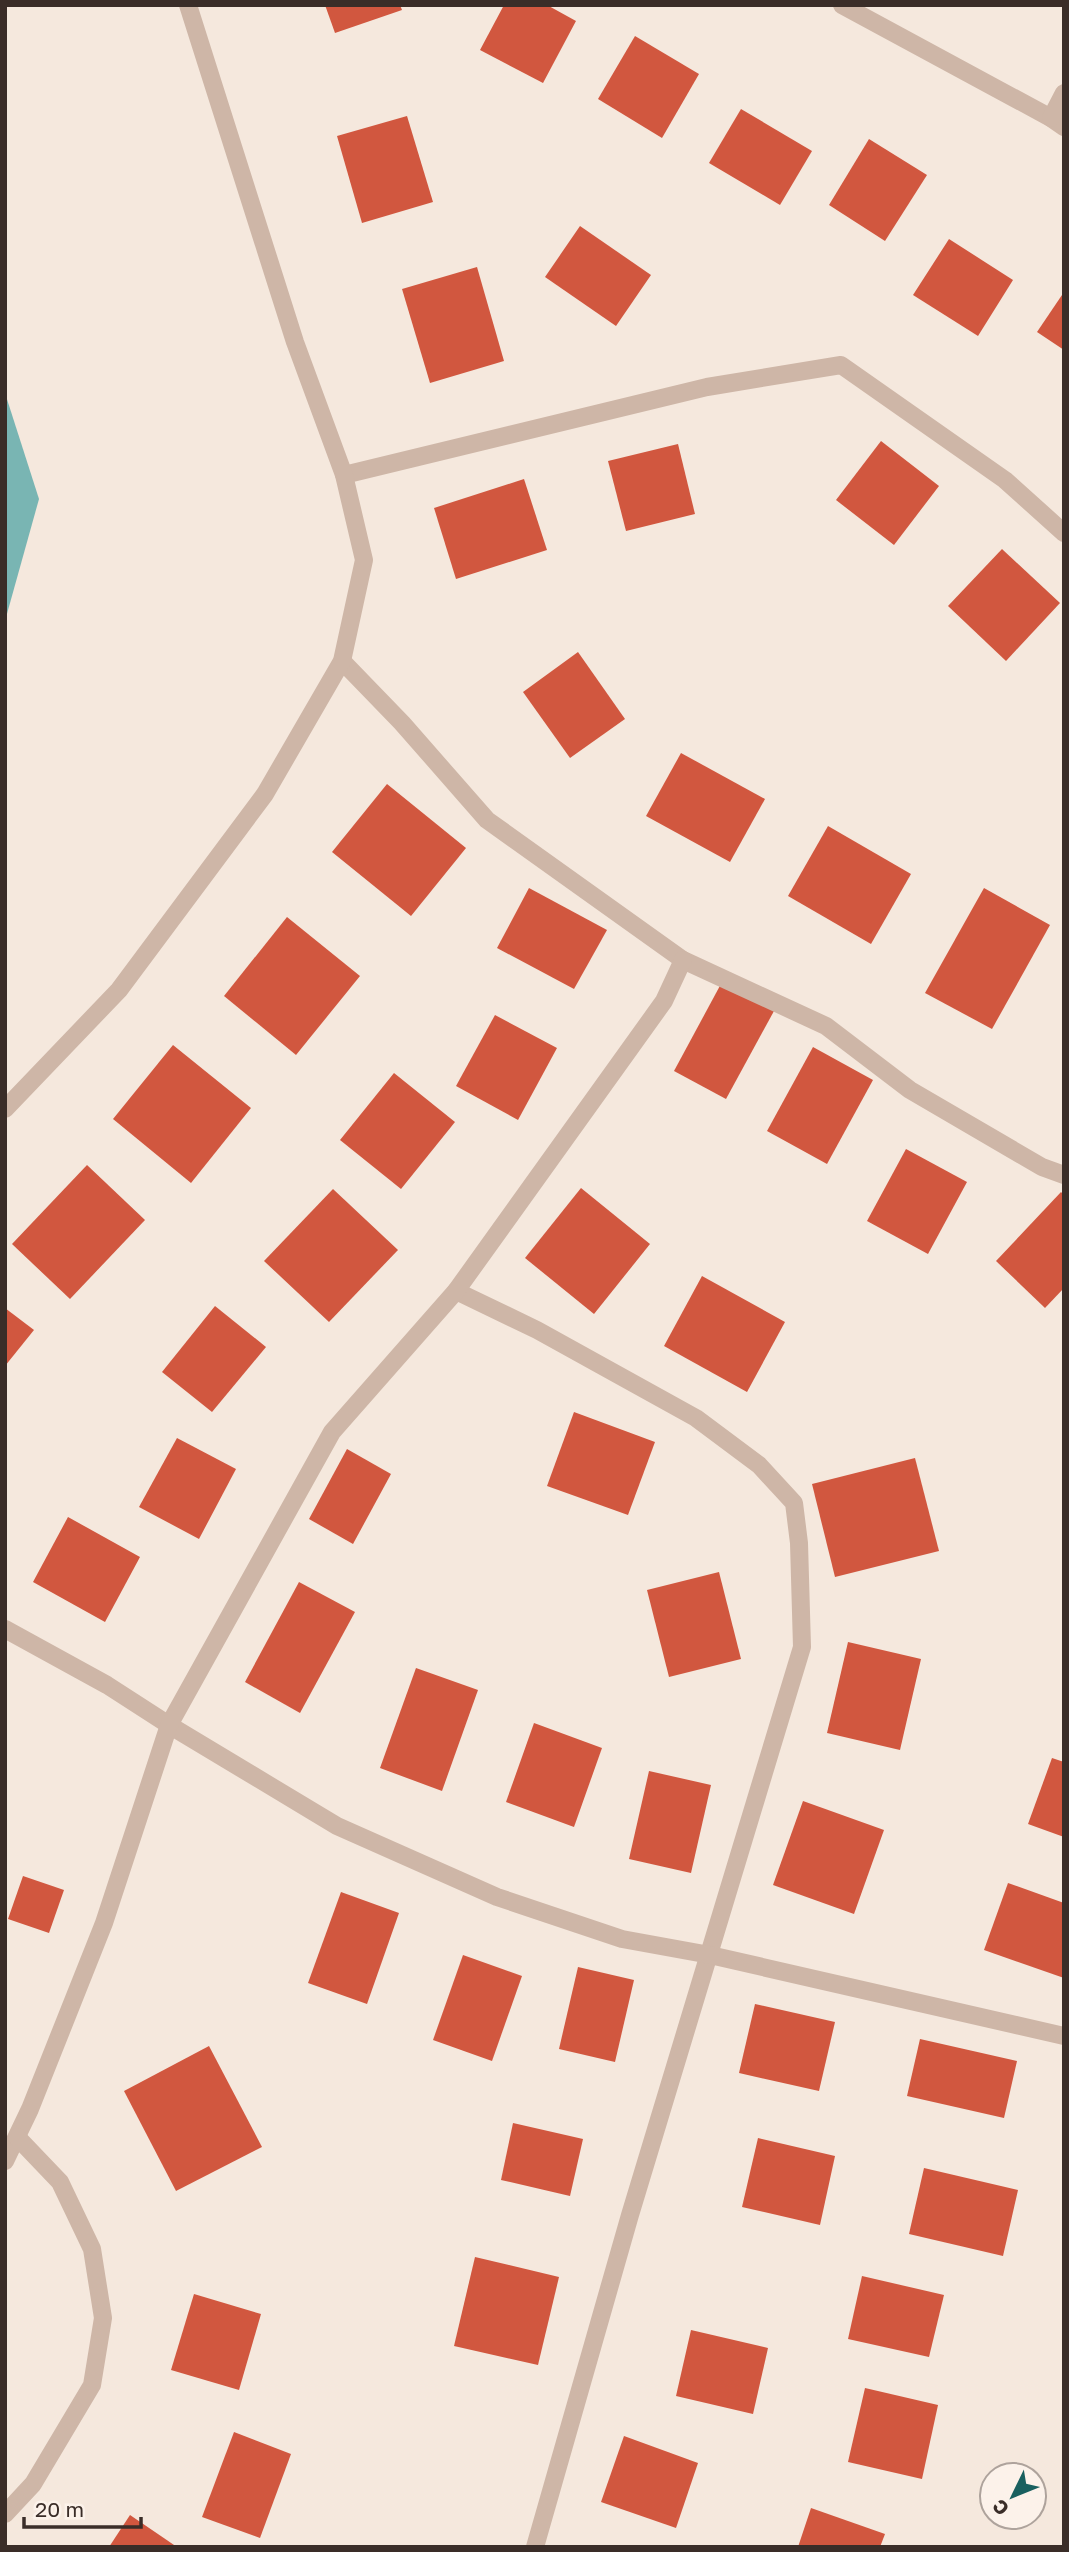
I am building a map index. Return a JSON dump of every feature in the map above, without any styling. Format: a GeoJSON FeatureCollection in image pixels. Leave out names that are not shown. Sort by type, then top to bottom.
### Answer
{"type":"FeatureCollection","features":[{"type":"Feature","properties":{"kind":"street"},"geometry":{"type":"LineString","coordinates":[[5,1109],[119,990],[265,794],[342,662],[364,560],[344,475],[296,342],[188,5]]}},
{"type":"Feature","properties":{"kind":"street"},"geometry":{"type":"LineString","coordinates":[[842,5],[1058,122],[1064,93]]}},
{"type":"Feature","properties":{"kind":"street"},"geometry":{"type":"LineString","coordinates":[[344,475],[707,387],[841,365],[1005,480],[1064,533]]}},
{"type":"Feature","properties":{"kind":"street"},"geometry":{"type":"LineString","coordinates":[[342,662],[402,723],[487,820],[683,960],[826,1026],[910,1090],[1042,1167],[1064,1175]]}},
{"type":"Feature","properties":{"kind":"street"},"geometry":{"type":"LineString","coordinates":[[5,2161],[30,2109],[104,1923],[169,1725],[332,1432],[456,1291],[664,1001],[683,960]]}},
{"type":"Feature","properties":{"kind":"street"},"geometry":{"type":"LineString","coordinates":[[456,1291],[537,1330],[696,1418],[760,1465],[794,1503],[799,1543],[802,1647],[629,2215],[535,2547]]}},
{"type":"Feature","properties":{"kind":"street"},"geometry":{"type":"LineString","coordinates":[[5,1629],[107,1685],[337,1826],[497,1897],[622,1939],[710,1955],[1064,2036]]}},
{"type":"Feature","properties":{"kind":"street"},"geometry":{"type":"LineString","coordinates":[[5,2514],[33,2484],[93,2385],[103,2318],[92,2249],[60,2182],[17,2137]]}},
{"type":"Feature","properties":{"kind":"water"},"geometry":{"type":"Polygon","coordinates":[[[5,393],[39,499],[5,621],[5,393]]]}},
{"type":"Feature","properties":{"kind":"building"},"geometry":{"type":"Polygon","coordinates":[[[325,5],[400,5],[402,10],[335,33],[325,5]]]}},
{"type":"Feature","properties":{"kind":"building"},"geometry":{"type":"Polygon","coordinates":[[[504,5],[547,5],[576,21],[543,83],[480,50],[504,5]]]}},
{"type":"Feature","properties":{"kind":"building"},"geometry":{"type":"Polygon","coordinates":[[[635,36],[699,74],[662,138],[598,99],[635,36]]]}},
{"type":"Feature","properties":{"kind":"building"},"geometry":{"type":"Polygon","coordinates":[[[741,109],[812,151],[780,205],[709,163],[741,109]]]}},
{"type":"Feature","properties":{"kind":"building"},"geometry":{"type":"Polygon","coordinates":[[[407,116],[433,202],[362,223],[337,136],[407,116]]]}},
{"type":"Feature","properties":{"kind":"building"},"geometry":{"type":"Polygon","coordinates":[[[869,139],[927,175],[885,241],[829,205],[869,139]]]}},
{"type":"Feature","properties":{"kind":"building"},"geometry":{"type":"Polygon","coordinates":[[[580,226],[651,275],[616,326],[545,277],[580,226]]]}},
{"type":"Feature","properties":{"kind":"building"},"geometry":{"type":"Polygon","coordinates":[[[949,239],[1013,280],[978,336],[913,295],[949,239]]]}},
{"type":"Feature","properties":{"kind":"building"},"geometry":{"type":"Polygon","coordinates":[[[477,267],[504,361],[430,383],[402,289],[477,267]]]}},
{"type":"Feature","properties":{"kind":"building"},"geometry":{"type":"Polygon","coordinates":[[[1064,292],[1064,350],[1037,332],[1064,292]]]}},
{"type":"Feature","properties":{"kind":"building"},"geometry":{"type":"Polygon","coordinates":[[[881,441],[939,486],[894,545],[836,500],[881,441]]]}},
{"type":"Feature","properties":{"kind":"building"},"geometry":{"type":"Polygon","coordinates":[[[678,444],[695,514],[626,531],[608,461],[678,444]]]}},
{"type":"Feature","properties":{"kind":"building"},"geometry":{"type":"Polygon","coordinates":[[[524,479],[547,550],[456,579],[434,508],[524,479]]]}},
{"type":"Feature","properties":{"kind":"building"},"geometry":{"type":"Polygon","coordinates":[[[1002,549],[1060,603],[1006,661],[948,606],[1002,549]]]}},
{"type":"Feature","properties":{"kind":"building"},"geometry":{"type":"Polygon","coordinates":[[[578,652],[625,719],[570,758],[523,692],[578,652]]]}},
{"type":"Feature","properties":{"kind":"building"},"geometry":{"type":"Polygon","coordinates":[[[681,753],[765,799],[730,862],[646,816],[681,753]]]}},
{"type":"Feature","properties":{"kind":"building"},"geometry":{"type":"Polygon","coordinates":[[[387,784],[466,848],[411,916],[332,852],[387,784]]]}},
{"type":"Feature","properties":{"kind":"building"},"geometry":{"type":"Polygon","coordinates":[[[828,826],[911,874],[871,944],[788,896],[828,826]]]}},
{"type":"Feature","properties":{"kind":"building"},"geometry":{"type":"Polygon","coordinates":[[[529,888],[607,930],[574,989],[497,948],[529,888]]]}},
{"type":"Feature","properties":{"kind":"building"},"geometry":{"type":"Polygon","coordinates":[[[984,888],[1050,925],[992,1029],[925,993],[984,888]]]}},
{"type":"Feature","properties":{"kind":"building"},"geometry":{"type":"Polygon","coordinates":[[[287,917],[360,976],[296,1055],[224,996],[287,917]]]}},
{"type":"Feature","properties":{"kind":"building"},"geometry":{"type":"Polygon","coordinates":[[[722,982],[774,1011],[726,1099],[674,1071],[722,982]]]}},
{"type":"Feature","properties":{"kind":"building"},"geometry":{"type":"Polygon","coordinates":[[[495,1015],[557,1048],[518,1120],[456,1086],[495,1015]]]}},
{"type":"Feature","properties":{"kind":"building"},"geometry":{"type":"Polygon","coordinates":[[[173,1045],[251,1108],[191,1183],[113,1119],[173,1045]]]}},
{"type":"Feature","properties":{"kind":"building"},"geometry":{"type":"Polygon","coordinates":[[[813,1047],[873,1080],[827,1164],[767,1131],[813,1047]]]}},
{"type":"Feature","properties":{"kind":"building"},"geometry":{"type":"Polygon","coordinates":[[[394,1073],[455,1122],[401,1189],[340,1140],[394,1073]]]}},
{"type":"Feature","properties":{"kind":"building"},"geometry":{"type":"Polygon","coordinates":[[[906,1149],[967,1182],[928,1254],[867,1221],[906,1149]]]}},
{"type":"Feature","properties":{"kind":"building"},"geometry":{"type":"Polygon","coordinates":[[[87,1165],[145,1220],[70,1299],[12,1244],[87,1165]]]}},
{"type":"Feature","properties":{"kind":"building"},"geometry":{"type":"Polygon","coordinates":[[[581,1188],[650,1244],[594,1314],[525,1258],[581,1188]]]}},
{"type":"Feature","properties":{"kind":"building"},"geometry":{"type":"Polygon","coordinates":[[[333,1189],[398,1250],[329,1322],[264,1261],[333,1189]]]}},
{"type":"Feature","properties":{"kind":"building"},"geometry":{"type":"Polygon","coordinates":[[[1061,1192],[1064,1195],[1064,1288],[1045,1308],[996,1261],[1061,1192]]]}},
{"type":"Feature","properties":{"kind":"building"},"geometry":{"type":"Polygon","coordinates":[[[702,1276],[785,1322],[747,1392],[664,1346],[702,1276]]]}},
{"type":"Feature","properties":{"kind":"building"},"geometry":{"type":"Polygon","coordinates":[[[215,1306],[266,1347],[212,1412],[162,1372],[215,1306]]]}},
{"type":"Feature","properties":{"kind":"building"},"geometry":{"type":"Polygon","coordinates":[[[5,1308],[34,1330],[5,1366],[5,1308]]]}},
{"type":"Feature","properties":{"kind":"building"},"geometry":{"type":"Polygon","coordinates":[[[574,1412],[655,1442],[628,1515],[547,1486],[574,1412]]]}},
{"type":"Feature","properties":{"kind":"building"},"geometry":{"type":"Polygon","coordinates":[[[177,1438],[236,1469],[199,1539],[139,1507],[177,1438]]]}},
{"type":"Feature","properties":{"kind":"building"},"geometry":{"type":"Polygon","coordinates":[[[347,1449],[391,1474],[353,1544],[309,1519],[347,1449]]]}},
{"type":"Feature","properties":{"kind":"building"},"geometry":{"type":"Polygon","coordinates":[[[915,1458],[939,1551],[835,1577],[812,1484],[915,1458]]]}},
{"type":"Feature","properties":{"kind":"building"},"geometry":{"type":"Polygon","coordinates":[[[68,1517],[140,1557],[105,1622],[33,1582],[68,1517]]]}},
{"type":"Feature","properties":{"kind":"building"},"geometry":{"type":"Polygon","coordinates":[[[719,1572],[741,1659],[669,1677],[647,1590],[719,1572]]]}},
{"type":"Feature","properties":{"kind":"building"},"geometry":{"type":"Polygon","coordinates":[[[299,1582],[355,1612],[300,1713],[245,1682],[299,1582]]]}},
{"type":"Feature","properties":{"kind":"building"},"geometry":{"type":"Polygon","coordinates":[[[848,1642],[921,1659],[900,1750],[827,1733],[848,1642]]]}},
{"type":"Feature","properties":{"kind":"building"},"geometry":{"type":"Polygon","coordinates":[[[416,1668],[478,1690],[442,1791],[380,1768],[416,1668]]]}},
{"type":"Feature","properties":{"kind":"building"},"geometry":{"type":"Polygon","coordinates":[[[534,1723],[602,1748],[574,1827],[506,1802],[534,1723]]]}},
{"type":"Feature","properties":{"kind":"building"},"geometry":{"type":"Polygon","coordinates":[[[1052,1758],[1064,1762],[1064,1837],[1028,1824],[1052,1758]]]}},
{"type":"Feature","properties":{"kind":"building"},"geometry":{"type":"Polygon","coordinates":[[[649,1771],[711,1785],[691,1873],[629,1859],[649,1771]]]}},
{"type":"Feature","properties":{"kind":"building"},"geometry":{"type":"Polygon","coordinates":[[[803,1801],[884,1830],[854,1914],[773,1885],[803,1801]]]}},
{"type":"Feature","properties":{"kind":"building"},"geometry":{"type":"Polygon","coordinates":[[[23,1876],[64,1890],[49,1933],[8,1919],[23,1876]]]}},
{"type":"Feature","properties":{"kind":"building"},"geometry":{"type":"Polygon","coordinates":[[[1008,1883],[1064,1903],[1064,1978],[984,1950],[1008,1883]]]}},
{"type":"Feature","properties":{"kind":"building"},"geometry":{"type":"Polygon","coordinates":[[[341,1892],[399,1913],[367,2004],[308,1983],[341,1892]]]}},
{"type":"Feature","properties":{"kind":"building"},"geometry":{"type":"Polygon","coordinates":[[[463,1955],[522,1976],[492,2061],[433,2040],[463,1955]]]}},
{"type":"Feature","properties":{"kind":"building"},"geometry":{"type":"Polygon","coordinates":[[[578,1967],[634,1980],[615,2062],[559,2049],[578,1967]]]}},
{"type":"Feature","properties":{"kind":"building"},"geometry":{"type":"Polygon","coordinates":[[[755,2004],[835,2022],[819,2091],[739,2073],[755,2004]]]}},
{"type":"Feature","properties":{"kind":"building"},"geometry":{"type":"Polygon","coordinates":[[[920,2039],[1017,2061],[1004,2118],[907,2096],[920,2039]]]}},
{"type":"Feature","properties":{"kind":"building"},"geometry":{"type":"Polygon","coordinates":[[[209,2046],[262,2147],[176,2191],[124,2091],[209,2046]]]}},
{"type":"Feature","properties":{"kind":"building"},"geometry":{"type":"Polygon","coordinates":[[[513,2123],[583,2139],[570,2196],[501,2180],[513,2123]]]}},
{"type":"Feature","properties":{"kind":"building"},"geometry":{"type":"Polygon","coordinates":[[[758,2138],[835,2156],[820,2225],[742,2207],[758,2138]]]}},
{"type":"Feature","properties":{"kind":"building"},"geometry":{"type":"Polygon","coordinates":[[[924,2168],[1018,2190],[1003,2256],[909,2234],[924,2168]]]}},
{"type":"Feature","properties":{"kind":"building"},"geometry":{"type":"Polygon","coordinates":[[[475,2257],[559,2277],[538,2365],[454,2346],[475,2257]]]}},
{"type":"Feature","properties":{"kind":"building"},"geometry":{"type":"Polygon","coordinates":[[[862,2276],[944,2295],[929,2357],[848,2339],[862,2276]]]}},
{"type":"Feature","properties":{"kind":"building"},"geometry":{"type":"Polygon","coordinates":[[[194,2294],[261,2314],[239,2390],[171,2370],[194,2294]]]}},
{"type":"Feature","properties":{"kind":"building"},"geometry":{"type":"Polygon","coordinates":[[[691,2330],[768,2348],[753,2414],[676,2396],[691,2330]]]}},
{"type":"Feature","properties":{"kind":"building"},"geometry":{"type":"Polygon","coordinates":[[[865,2388],[938,2405],[922,2479],[848,2462],[865,2388]]]}},
{"type":"Feature","properties":{"kind":"building"},"geometry":{"type":"Polygon","coordinates":[[[234,2432],[291,2454],[260,2538],[202,2517],[234,2432]]]}},
{"type":"Feature","properties":{"kind":"building"},"geometry":{"type":"Polygon","coordinates":[[[624,2436],[698,2463],[676,2528],[601,2502],[624,2436]]]}},
{"type":"Feature","properties":{"kind":"building"},"geometry":{"type":"Polygon","coordinates":[[[811,2508],[885,2534],[880,2547],[798,2547],[811,2508]]]}},
{"type":"Feature","properties":{"kind":"building"},"geometry":{"type":"Polygon","coordinates":[[[130,2515],[177,2547],[109,2547],[130,2515]]]}}]}
